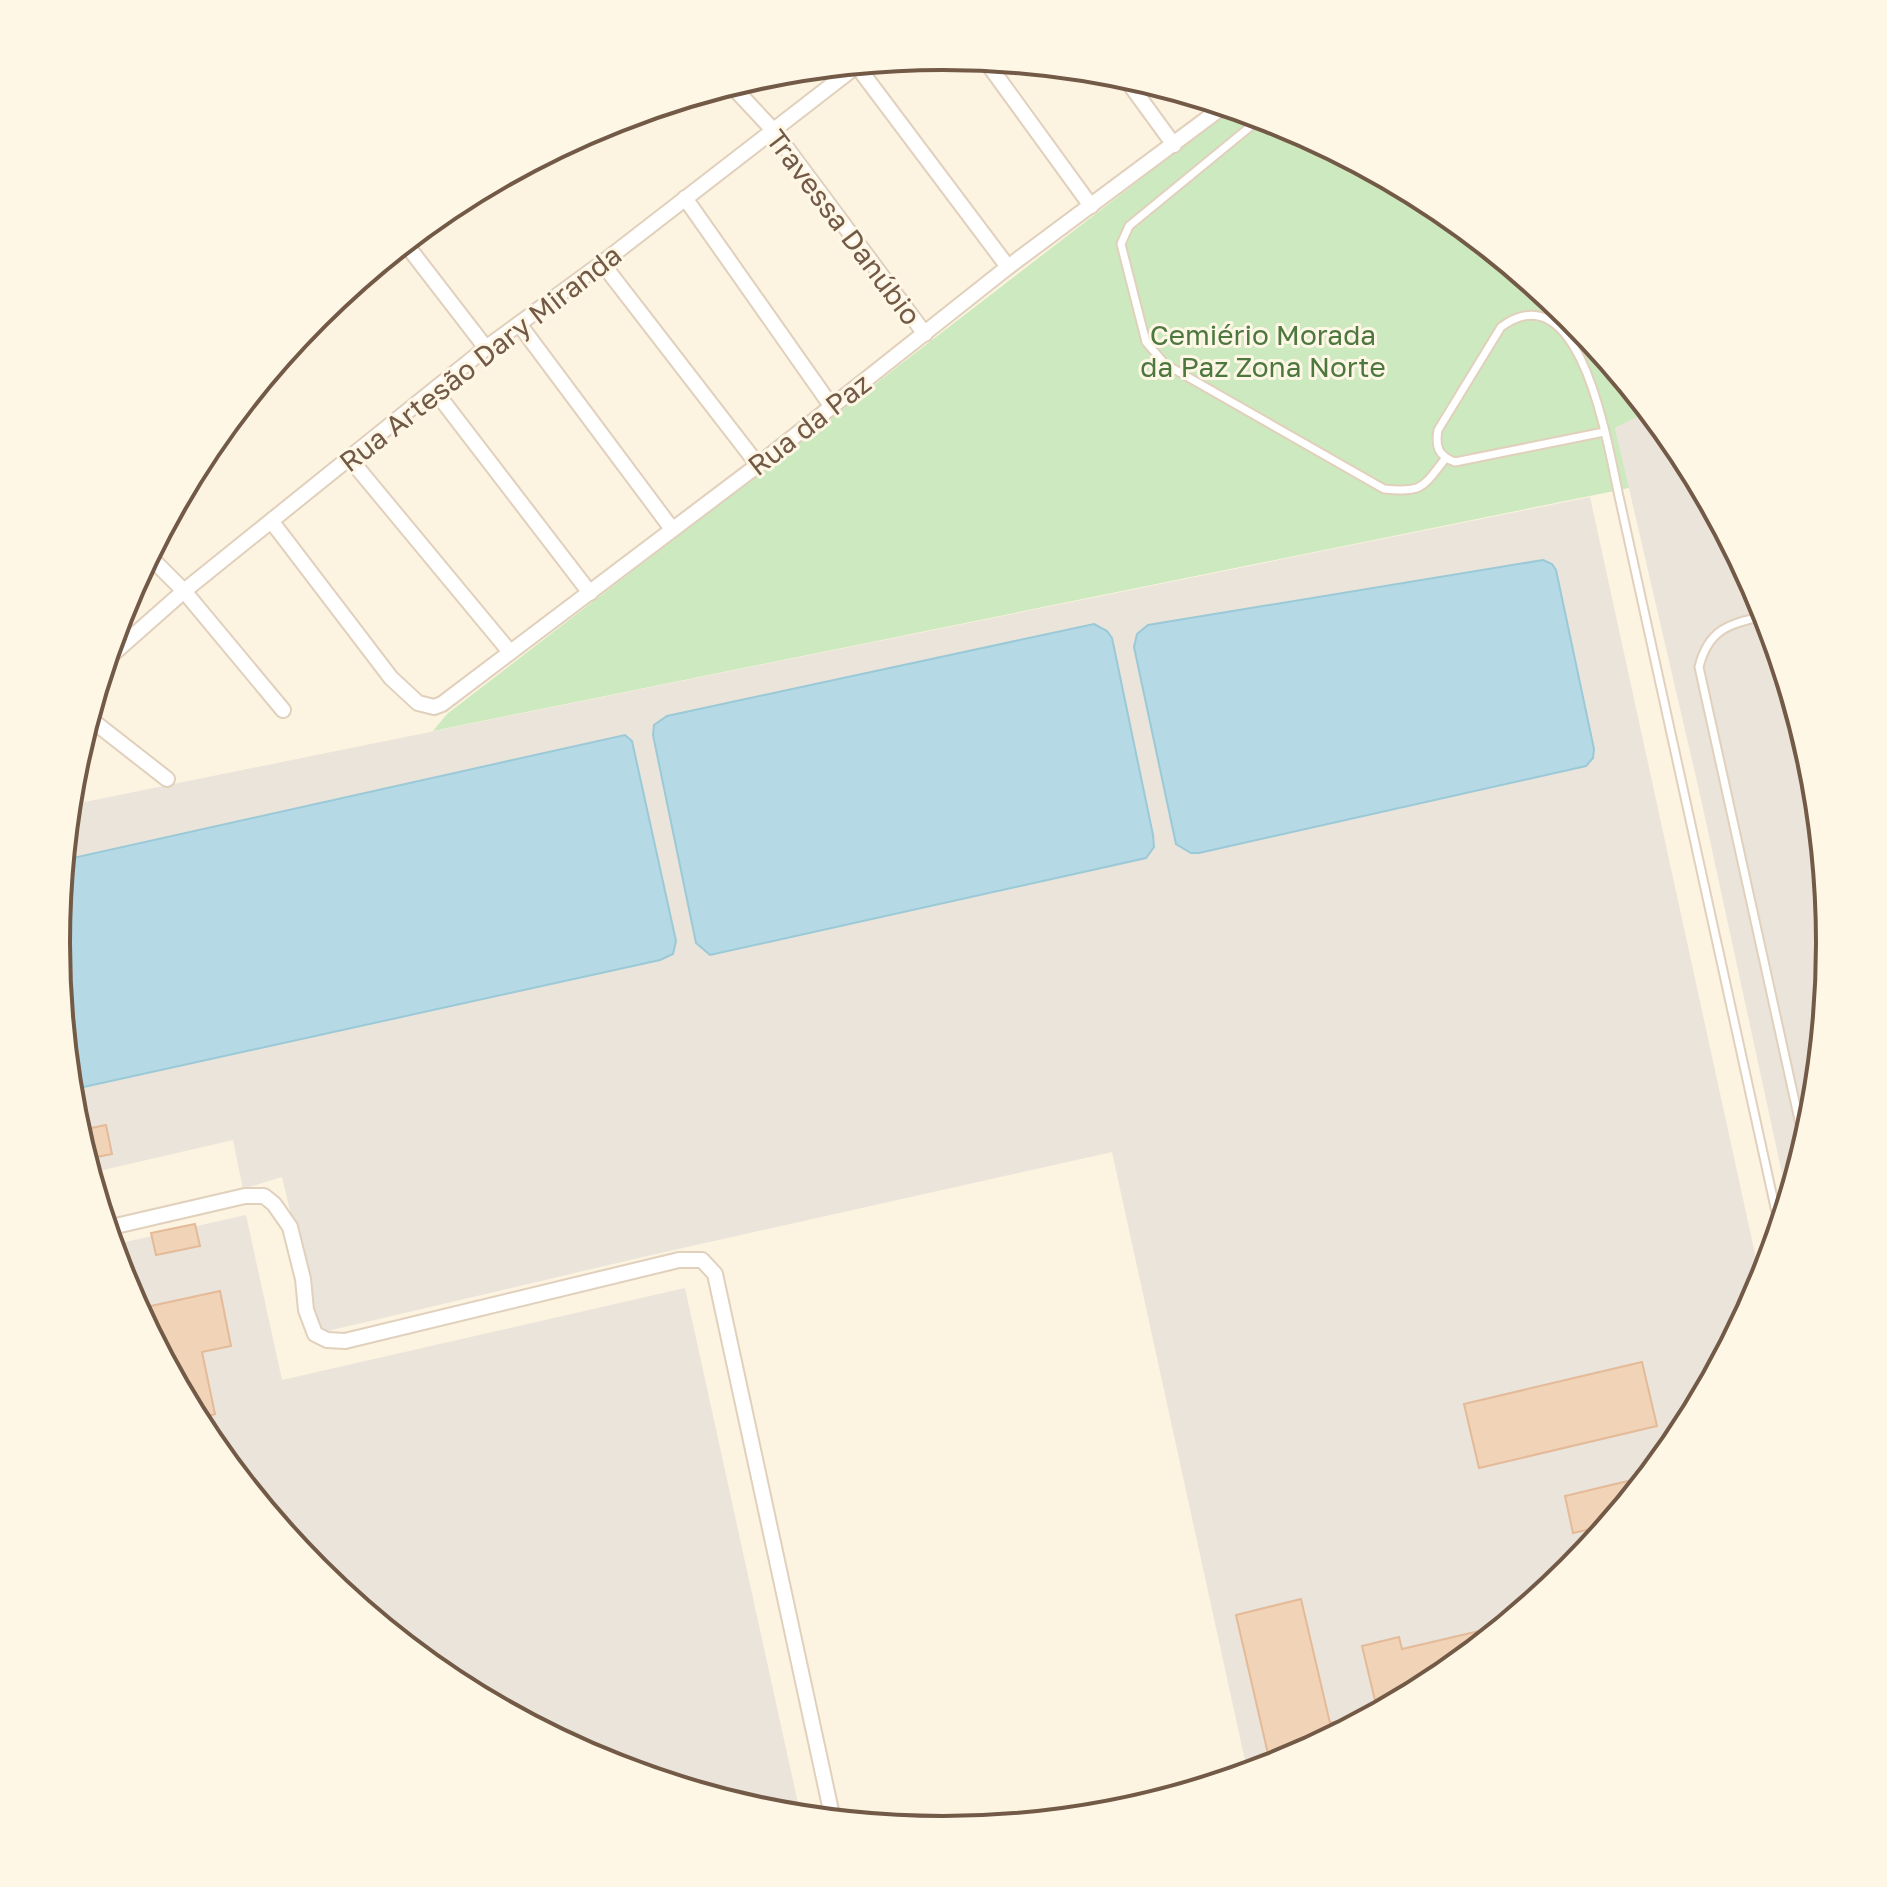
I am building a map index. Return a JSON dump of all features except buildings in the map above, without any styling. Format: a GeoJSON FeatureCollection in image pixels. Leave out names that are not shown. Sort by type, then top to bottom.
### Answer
{"type":"FeatureCollection","features":[{"type":"Feature","properties":{"kind":"street"},"geometry":{"type":"LineString","coordinates":[[994,72],[1091,206]]}},
{"type":"Feature","properties":{"kind":"street"},"geometry":{"type":"LineString","coordinates":[[865,74],[1008,267]]}},
{"type":"Feature","properties":{"kind":"street","name":"Rua Artesão Dary Miranda"},"geometry":{"type":"LineString","coordinates":[[123,645],[184,591],[486,348],[602,263],[844,76]]}},
{"type":"Feature","properties":{"kind":"street"},"geometry":{"type":"LineString","coordinates":[[1135,92],[1174,145]]}},
{"type":"Feature","properties":{"kind":"street","name":"Travessa Danúbio"},"geometry":{"type":"LineString","coordinates":[[740,95],[774,131],[925,334]]}},
{"type":"Feature","properties":{"kind":"street","name":"Rua da Paz"},"geometry":{"type":"LineString","coordinates":[[272,522],[391,678],[418,703],[434,707],[442,704],[758,465],[1008,267],[1215,113]]}},
{"type":"Feature","properties":{"kind":"street"},"geometry":{"type":"LineString","coordinates":[[685,198],[832,407]]}},
{"type":"Feature","properties":{"kind":"street"},"geometry":{"type":"LineString","coordinates":[[411,251],[486,348]]}},
{"type":"Feature","properties":{"kind":"street"},"geometry":{"type":"LineString","coordinates":[[602,263],[758,465]]}},
{"type":"Feature","properties":{"kind":"street"},"geometry":{"type":"LineString","coordinates":[[519,324],[672,529]]}},
{"type":"Feature","properties":{"kind":"street"},"geometry":{"type":"LineString","coordinates":[[435,391],[590,593]]}},
{"type":"Feature","properties":{"kind":"street"},"geometry":{"type":"LineString","coordinates":[[350,459],[510,652]]}},
{"type":"Feature","properties":{"kind":"street"},"geometry":{"type":"LineString","coordinates":[[157,564],[184,591],[283,710]]}},
{"type":"Feature","properties":{"kind":"street"},"geometry":{"type":"LineString","coordinates":[[98,725],[167,779]]}},
{"type":"Feature","properties":{"kind":"street"},"geometry":{"type":"LineString","coordinates":[[117,1226],[224,1200],[264,1196],[274,1204],[290,1227],[303,1279],[306,1310],[315,1334],[327,1340],[345,1341],[679,1260],[702,1260],[715,1274],[831,1810]]}},
{"type":"Feature","properties":{"kind":"lane"},"geometry":{"type":"LineString","coordinates":[[1251,126],[1129,226],[1121,244],[1146,342],[1165,364],[1384,489],[1407,492],[1424,486],[1445,459]]}},
{"type":"Feature","properties":{"kind":"lane"},"geometry":{"type":"LineString","coordinates":[[1604,432],[1455,462],[1445,459],[1436,441],[1438,430],[1501,327],[1521,316],[1544,316],[1560,326],[1573,342],[1592,389],[1604,432],[1775,1209]]}},
{"type":"Feature","properties":{"kind":"lane"},"geometry":{"type":"LineString","coordinates":[[1754,618],[1721,629],[1711,638],[1699,667],[1799,1119]]}},
{"type":"Feature","properties":{"kind":"shaded area"},"geometry":{"type":"Polygon","coordinates":[[[1639,416],[1670,458],[1727,557],[1771,663],[1800,773],[1810,829],[1815,886],[1815,1001],[1810,1058],[1784,1181],[1701,799],[1615,428],[1639,416]]]}},
{"type":"Feature","properties":{"kind":"shaded area"},"geometry":{"type":"Polygon","coordinates":[[[1590,497],[1757,1262],[1727,1330],[1670,1429],[1600,1519],[1561,1561],[1519,1600],[1429,1670],[1330,1727],[1246,1763],[1112,1152],[319,1333],[282,1177],[243,1189],[233,1140],[100,1171],[77,1058],[72,1001],[72,886],[82,803],[1590,497]]]}},
{"type":"Feature","properties":{"kind":"shaded area"},"geometry":{"type":"Polygon","coordinates":[[[246,1215],[282,1380],[685,1288],[798,1805],[717,1787],[663,1771],[557,1727],[458,1670],[368,1600],[287,1519],[217,1429],[160,1330],[123,1243],[246,1215]]]}},
{"type":"Feature","properties":{"kind":"green space","name":"Cemiério Morada da Paz Zona Norte"},"geometry":{"type":"Polygon","coordinates":[[[1223,116],[1330,160],[1429,217],[1519,287],[1561,326],[1639,416],[1615,428],[1629,488],[433,731],[447,714],[1223,116]]]}},
{"type":"Feature","properties":{"kind":"water"},"geometry":{"type":"Polygon","coordinates":[[[1543,560],[1556,570],[1594,749],[1593,758],[1586,766],[1199,853],[1191,853],[1176,844],[1134,647],[1137,634],[1148,625],[1543,560]]]}},
{"type":"Feature","properties":{"kind":"water"},"geometry":{"type":"Polygon","coordinates":[[[1094,624],[1107,631],[1112,638],[1153,835],[1154,847],[1146,858],[710,955],[696,943],[653,735],[654,725],[667,716],[1094,624]]]}},
{"type":"Feature","properties":{"kind":"water"},"geometry":{"type":"Polygon","coordinates":[[[625,735],[632,741],[676,941],[673,954],[660,960],[82,1087],[72,1001],[70,944],[74,858],[625,735]]]}}]}
